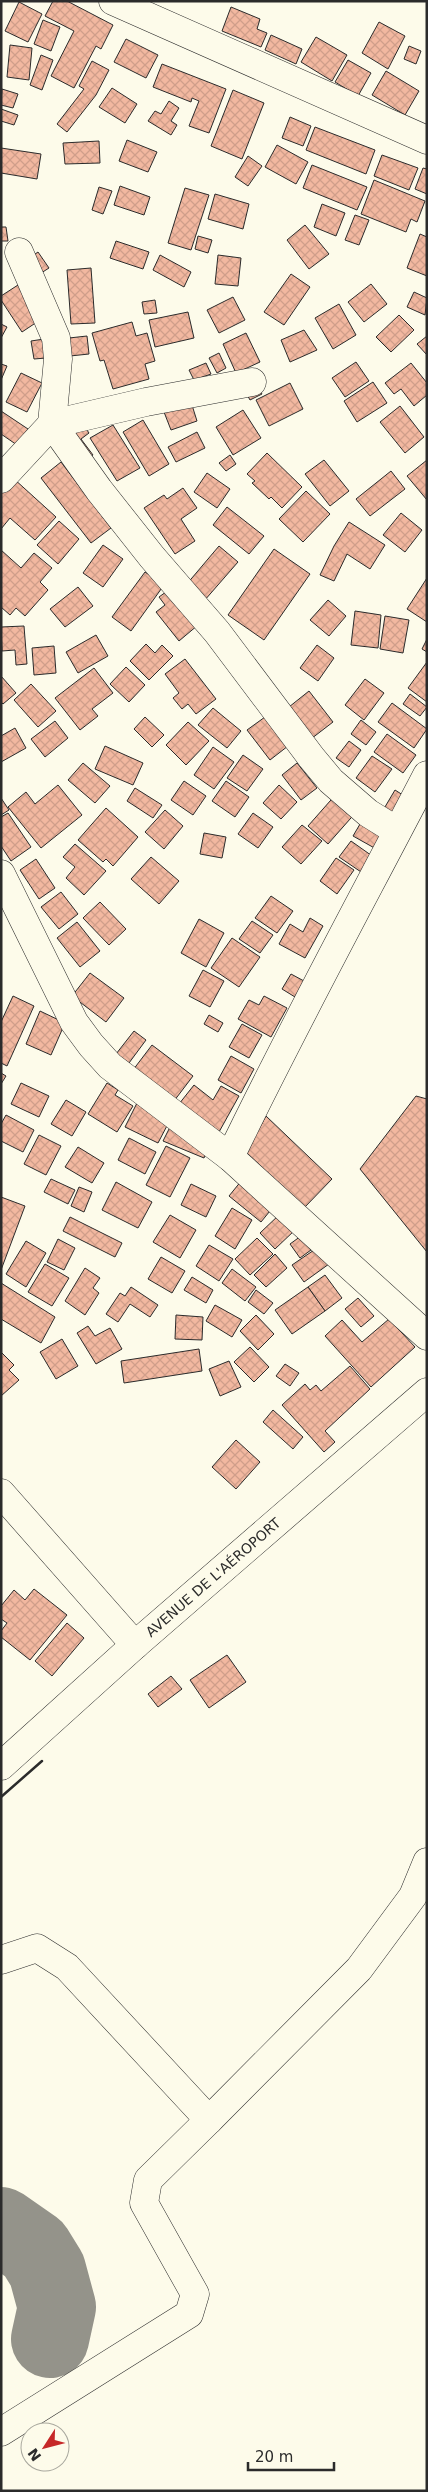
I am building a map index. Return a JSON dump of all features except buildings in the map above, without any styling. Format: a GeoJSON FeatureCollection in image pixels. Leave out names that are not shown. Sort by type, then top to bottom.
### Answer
{"type":"FeatureCollection","features":[{"type":"Feature","properties":{"kind":"main road"},"geometry":{"type":"LineString","coordinates":[[113,1],[427,140]]}},
{"type":"Feature","properties":{"kind":"main road"},"geometry":{"type":"LineString","coordinates":[[19,252],[56,338],[58,359],[52,424],[99,490],[152,557],[217,632],[331,781],[368,813],[397,831]]}},
{"type":"Feature","properties":{"kind":"main road"},"geometry":{"type":"LineString","coordinates":[[1,479],[52,424],[146,402],[252,382]]}},
{"type":"Feature","properties":{"kind":"main road"},"geometry":{"type":"LineString","coordinates":[[230,1157],[284,1045],[427,775]]}},
{"type":"Feature","properties":{"kind":"main road"},"geometry":{"type":"LineString","coordinates":[[1,874],[74,1022],[110,1066],[230,1157],[427,1336]]}},
{"type":"Feature","properties":{"kind":"main road","name":"AVENUE DE L'AÉROPORT"},"geometry":{"type":"LineString","coordinates":[[1,1766],[134,1645],[427,1392]]}},
{"type":"Feature","properties":{"kind":"main road"},"geometry":{"type":"LineString","coordinates":[[1,1493],[134,1645]]}},
{"type":"Feature","properties":{"kind":"main road"},"geometry":{"type":"LineString","coordinates":[[1,2432],[190,2314],[195,2294],[144,2203],[148,2180],[359,1969],[413,1896],[427,1862]]}},
{"type":"Feature","properties":{"kind":"main road"},"geometry":{"type":"LineString","coordinates":[[1,1960],[37,1948],[67,1967],[209,2120]]}},
{"type":"Feature","properties":{"kind":"taxiway"},"geometry":{"type":"LineString","coordinates":[[1,2226],[34,2249],[47,2270],[57,2307],[50,2339]]}},
{"type":"Feature","properties":{"kind":"wall"},"geometry":{"type":"LineString","coordinates":[[1,1797],[42,1761]]}}]}
